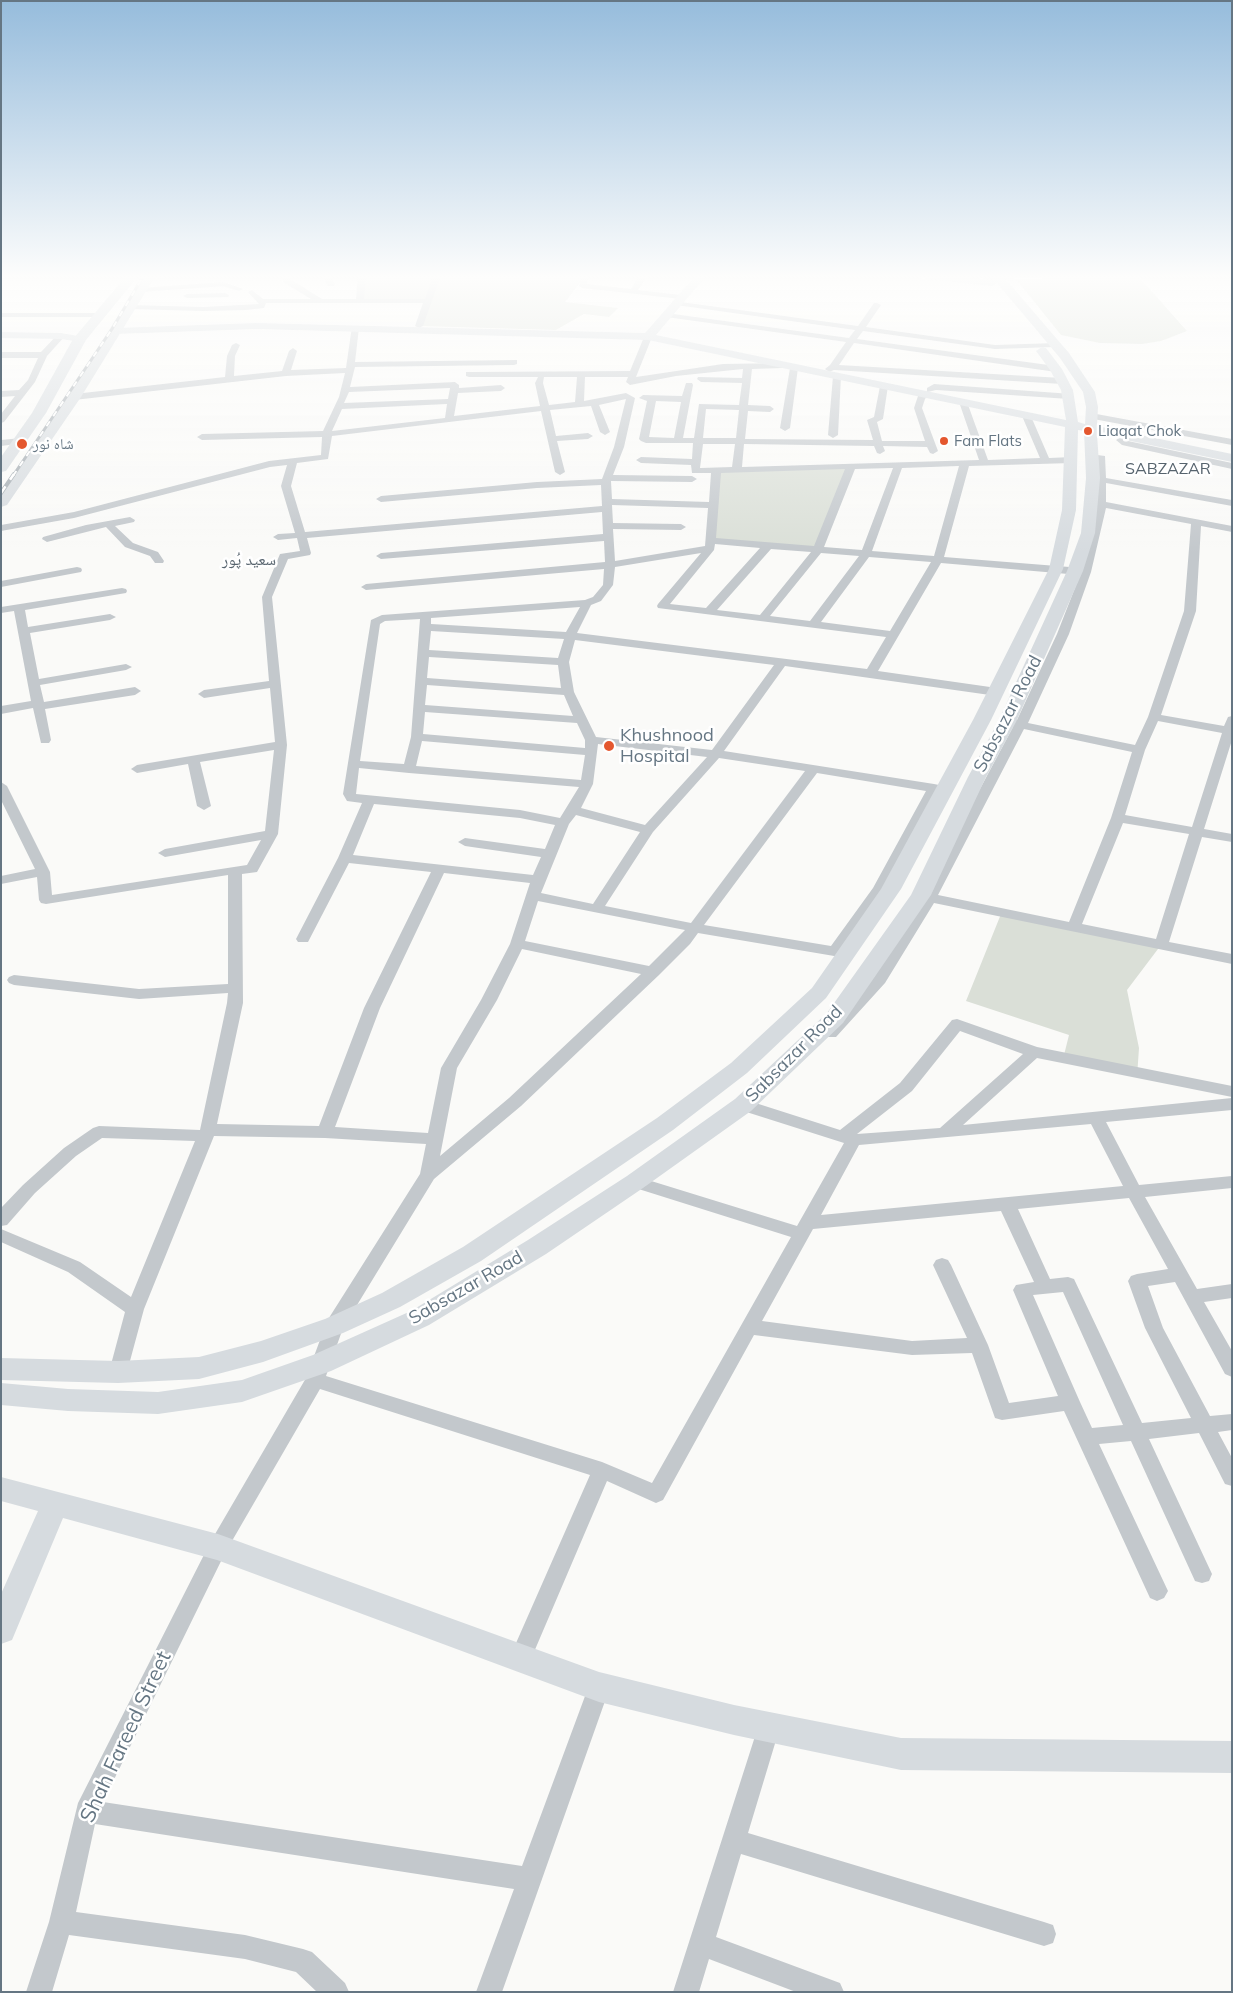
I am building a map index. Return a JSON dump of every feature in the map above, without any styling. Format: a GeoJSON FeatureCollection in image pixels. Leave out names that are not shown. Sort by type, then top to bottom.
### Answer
{"type":"FeatureCollection","features":[{"type":"Feature","properties":{"kind":"main road"},"geometry":{"type":"LineString","coordinates":[[1,468],[21,442],[64,368]]}},
{"type":"Feature","properties":{"kind":"main road"},"geometry":{"type":"LineString","coordinates":[[1,502],[74,397],[91,368]]}},
{"type":"Feature","properties":{"kind":"main road"},"geometry":{"type":"LineString","coordinates":[[806,368],[833,371],[884,386],[928,392],[1027,416],[1084,434],[1232,452]]}},
{"type":"Feature","properties":{"kind":"main road"},"geometry":{"type":"LineString","coordinates":[[818,368],[928,392],[1084,434],[1121,440],[1152,441]]}},
{"type":"Feature","properties":{"kind":"main road","name":"Sabsazar Road"},"geometry":{"type":"LineString","coordinates":[[1,1369],[118,1372],[199,1368],[263,1351],[334,1326],[390,1300],[472,1254],[665,1124],[739,1068],[768,1041],[819,993],[841,952],[891,889],[944,783],[997,692],[1072,571],[1069,510],[1084,434],[1088,392],[1072,368]]}},
{"type":"Feature","properties":{"kind":"main road","name":"Sabsazar Road"},"geometry":{"type":"LineString","coordinates":[[1,1394],[68,1400],[158,1404],[242,1391],[319,1372],[420,1318],[640,1184],[747,1106],[835,1018],[926,896],[977,776],[1014,723],[1088,533],[1097,503],[1097,479],[1084,434],[1056,369]]}},
{"type":"Feature","properties":{"kind":"main road"},"geometry":{"type":"LineString","coordinates":[[1084,434],[1152,441],[1232,458]]}},
{"type":"Feature","properties":{"kind":"main road"},"geometry":{"type":"LineString","coordinates":[[944,783],[977,776]]}},
{"type":"Feature","properties":{"kind":"main road"},"geometry":{"type":"LineString","coordinates":[[1,1489],[218,1547],[599,1687],[769,1727],[901,1754],[1232,1757]]}},
{"type":"Feature","properties":{"kind":"main road"},"geometry":{"type":"LineString","coordinates":[[1,1630],[56,1504]]}},
{"type":"Feature","properties":{"kind":"street"},"geometry":{"type":"LineString","coordinates":[[1,420],[32,380],[37,368]]}},
{"type":"Feature","properties":{"kind":"street"},"geometry":{"type":"LineString","coordinates":[[229,379],[230,368]]}},
{"type":"Feature","properties":{"kind":"street"},"geometry":{"type":"LineString","coordinates":[[286,373],[288,368]]}},
{"type":"Feature","properties":{"kind":"street"},"geometry":{"type":"LineString","coordinates":[[74,397],[339,368]]}},
{"type":"Feature","properties":{"kind":"street"},"geometry":{"type":"LineString","coordinates":[[1,528],[74,515],[202,483],[260,466],[325,457],[328,428],[345,390],[350,368]]}},
{"type":"Feature","properties":{"kind":"street"},"geometry":{"type":"LineString","coordinates":[[425,621],[587,603],[597,599],[608,585],[610,565],[607,480],[619,447],[631,378],[635,368]]}},
{"type":"Feature","properties":{"kind":"street"},"geometry":{"type":"LineString","coordinates":[[469,374],[581,374],[631,378],[727,368]]}},
{"type":"Feature","properties":{"kind":"street"},"geometry":{"type":"LineString","coordinates":[[737,469],[748,368]]}},
{"type":"Feature","properties":{"kind":"street"},"geometry":{"type":"LineString","coordinates":[[785,428],[788,368]]}},
{"type":"Feature","properties":{"kind":"street"},"geometry":{"type":"LineString","coordinates":[[835,368],[833,371],[835,450],[851,466],[1045,460],[1084,434],[1232,442]]}},
{"type":"Feature","properties":{"kind":"street"},"geometry":{"type":"LineString","coordinates":[[1048,368],[1056,369]]}},
{"type":"Feature","properties":{"kind":"street"},"geometry":{"type":"LineString","coordinates":[[833,371],[1062,381]]}},
{"type":"Feature","properties":{"kind":"street"},"geometry":{"type":"LineString","coordinates":[[579,405],[581,374]]}},
{"type":"Feature","properties":{"kind":"street"},"geometry":{"type":"LineString","coordinates":[[541,378],[539,383],[544,408],[560,472]]}},
{"type":"Feature","properties":{"kind":"street"},"geometry":{"type":"LineString","coordinates":[[701,379],[746,381]]}},
{"type":"Feature","properties":{"kind":"street"},"geometry":{"type":"LineString","coordinates":[[345,390],[455,385],[449,420]]}},
{"type":"Feature","properties":{"kind":"street"},"geometry":{"type":"LineString","coordinates":[[678,441],[689,385]]}},
{"type":"Feature","properties":{"kind":"street"},"geometry":{"type":"LineString","coordinates":[[883,465],[872,420],[878,419],[884,386]]}},
{"type":"Feature","properties":{"kind":"street"},"geometry":{"type":"LineString","coordinates":[[936,463],[918,408],[921,398],[934,387],[1069,396]]}},
{"type":"Feature","properties":{"kind":"street"},"geometry":{"type":"LineString","coordinates":[[454,391],[501,388]]}},
{"type":"Feature","properties":{"kind":"street"},"geometry":{"type":"LineString","coordinates":[[1,394],[22,393]]}},
{"type":"Feature","properties":{"kind":"street"},"geometry":{"type":"LineString","coordinates":[[202,437],[327,434],[511,411],[579,405],[628,397],[686,399]]}},
{"type":"Feature","properties":{"kind":"street"},"geometry":{"type":"LineString","coordinates":[[704,397],[724,397]]}},
{"type":"Feature","properties":{"kind":"street"},"geometry":{"type":"LineString","coordinates":[[734,397],[744,398]]}},
{"type":"Feature","properties":{"kind":"street"},"geometry":{"type":"LineString","coordinates":[[652,398],[644,439],[741,442],[787,455],[835,450]]}},
{"type":"Feature","properties":{"kind":"street"},"geometry":{"type":"LineString","coordinates":[[339,406],[453,401]]}},
{"type":"Feature","properties":{"kind":"street"},"geometry":{"type":"LineString","coordinates":[[963,402],[984,462]]}},
{"type":"Feature","properties":{"kind":"street"},"geometry":{"type":"LineString","coordinates":[[594,403],[605,432]]}},
{"type":"Feature","properties":{"kind":"street"},"geometry":{"type":"LineString","coordinates":[[770,409],[702,406],[696,471],[737,469],[787,455],[879,443],[931,444]]}},
{"type":"Feature","properties":{"kind":"street"},"geometry":{"type":"LineString","coordinates":[[1027,416],[1045,460]]}},
{"type":"Feature","properties":{"kind":"street"},"geometry":{"type":"LineString","coordinates":[[551,434],[578,428]]}},
{"type":"Feature","properties":{"kind":"street"},"geometry":{"type":"LineString","coordinates":[[551,434],[588,436]]}},
{"type":"Feature","properties":{"kind":"street"},"geometry":{"type":"LineString","coordinates":[[1121,440],[1232,466]]}},
{"type":"Feature","properties":{"kind":"street"},"geometry":{"type":"LineString","coordinates":[[1,443],[21,442]]}},
{"type":"Feature","properties":{"kind":"street"},"geometry":{"type":"LineString","coordinates":[[1,786],[43,872],[46,900],[252,869],[271,834],[282,745],[268,597],[284,556],[306,553],[286,486],[293,460]]}},
{"type":"Feature","properties":{"kind":"street"},"geometry":{"type":"LineString","coordinates":[[641,460],[696,462]]}},
{"type":"Feature","properties":{"kind":"street"},"geometry":{"type":"LineString","coordinates":[[871,673],[938,560],[965,462]]}},
{"type":"Feature","properties":{"kind":"street"},"geometry":{"type":"LineString","coordinates":[[813,625],[866,554],[899,464]]}},
{"type":"Feature","properties":{"kind":"street"},"geometry":{"type":"LineString","coordinates":[[762,619],[818,550],[851,466]]}},
{"type":"Feature","properties":{"kind":"street"},"geometry":{"type":"LineString","coordinates":[[716,470],[710,544],[662,606],[894,635]]}},
{"type":"Feature","properties":{"kind":"street"},"geometry":{"type":"LineString","coordinates":[[381,499],[607,480],[692,479]]}},
{"type":"Feature","properties":{"kind":"street"},"geometry":{"type":"LineString","coordinates":[[1097,479],[1232,503]]}},
{"type":"Feature","properties":{"kind":"street"},"geometry":{"type":"LineString","coordinates":[[1097,503],[1232,529]]}},
{"type":"Feature","properties":{"kind":"street"},"geometry":{"type":"LineString","coordinates":[[278,537],[608,505],[714,505]]}},
{"type":"Feature","properties":{"kind":"street"},"geometry":{"type":"LineString","coordinates":[[74,515],[90,527]]}},
{"type":"Feature","properties":{"kind":"street"},"geometry":{"type":"LineString","coordinates":[[47,539],[90,527],[130,520]]}},
{"type":"Feature","properties":{"kind":"street"},"geometry":{"type":"LineString","coordinates":[[1074,927],[1118,818],[1139,750],[1154,717],[1190,611],[1196,522]]}},
{"type":"Feature","properties":{"kind":"street"},"geometry":{"type":"LineString","coordinates":[[108,524],[129,546],[154,554],[159,561]]}},
{"type":"Feature","properties":{"kind":"street"},"geometry":{"type":"LineString","coordinates":[[381,556],[610,532],[681,527]]}},
{"type":"Feature","properties":{"kind":"street"},"geometry":{"type":"LineString","coordinates":[[366,587],[610,565],[710,544],[768,546],[1072,571]]}},
{"type":"Feature","properties":{"kind":"street"},"geometry":{"type":"LineString","coordinates":[[709,612],[768,546]]}},
{"type":"Feature","properties":{"kind":"street"},"geometry":{"type":"LineString","coordinates":[[1,584],[77,570]]}},
{"type":"Feature","properties":{"kind":"street"},"geometry":{"type":"LineString","coordinates":[[1,610],[122,591]]}},
{"type":"Feature","properties":{"kind":"street"},"geometry":{"type":"LineString","coordinates":[[428,1175],[449,1068],[489,1000],[517,944],[538,880],[562,823],[573,810],[587,784],[592,746],[568,692],[563,662],[570,636],[587,603]]}},
{"type":"Feature","properties":{"kind":"street"},"geometry":{"type":"LineString","coordinates":[[19,607],[45,740]]}},
{"type":"Feature","properties":{"kind":"street"},"geometry":{"type":"LineString","coordinates":[[24,631],[110,617]]}},
{"type":"Feature","properties":{"kind":"street"},"geometry":{"type":"LineString","coordinates":[[562,823],[520,814],[352,798],[349,794],[375,622],[382,618],[425,621],[570,636],[871,673],[997,692]]}},
{"type":"Feature","properties":{"kind":"street"},"geometry":{"type":"LineString","coordinates":[[409,769],[417,737],[425,621]]}},
{"type":"Feature","properties":{"kind":"street"},"geometry":{"type":"LineString","coordinates":[[423,653],[563,662]]}},
{"type":"Feature","properties":{"kind":"street"},"geometry":{"type":"LineString","coordinates":[[597,908],[648,830],[716,754],[782,662]]}},
{"type":"Feature","properties":{"kind":"street"},"geometry":{"type":"LineString","coordinates":[[34,683],[126,667]]}},
{"type":"Feature","properties":{"kind":"street"},"geometry":{"type":"LineString","coordinates":[[421,681],[568,692]]}},
{"type":"Feature","properties":{"kind":"street"},"geometry":{"type":"LineString","coordinates":[[204,694],[276,684]]}},
{"type":"Feature","properties":{"kind":"street"},"geometry":{"type":"LineString","coordinates":[[1,710],[135,692]]}},
{"type":"Feature","properties":{"kind":"street"},"geometry":{"type":"LineString","coordinates":[[419,708],[581,720]]}},
{"type":"Feature","properties":{"kind":"street"},"geometry":{"type":"LineString","coordinates":[[1154,717],[1231,727],[1161,945]]}},
{"type":"Feature","properties":{"kind":"street"},"geometry":{"type":"LineString","coordinates":[[1139,750],[1014,723],[926,896],[1232,959]]}},
{"type":"Feature","properties":{"kind":"street"},"geometry":{"type":"LineString","coordinates":[[417,737],[716,754],[814,768],[944,783]]}},
{"type":"Feature","properties":{"kind":"street"},"geometry":{"type":"LineString","coordinates":[[137,769],[282,745]]}},
{"type":"Feature","properties":{"kind":"street"},"geometry":{"type":"LineString","coordinates":[[193,759],[204,806]]}},
{"type":"Feature","properties":{"kind":"street"},"geometry":{"type":"LineString","coordinates":[[354,764],[587,784]]}},
{"type":"Feature","properties":{"kind":"street"},"geometry":{"type":"LineString","coordinates":[[428,1175],[515,1102],[685,941],[814,768]]}},
{"type":"Feature","properties":{"kind":"street"},"geometry":{"type":"LineString","coordinates":[[303,939],[345,858],[370,799]]}},
{"type":"Feature","properties":{"kind":"street"},"geometry":{"type":"LineString","coordinates":[[573,810],[648,830]]}},
{"type":"Feature","properties":{"kind":"street"},"geometry":{"type":"LineString","coordinates":[[1118,818],[1232,838]]}},
{"type":"Feature","properties":{"kind":"street"},"geometry":{"type":"LineString","coordinates":[[165,853],[271,834]]}},
{"type":"Feature","properties":{"kind":"street"},"geometry":{"type":"LineString","coordinates":[[465,842],[549,854]]}},
{"type":"Feature","properties":{"kind":"street"},"geometry":{"type":"LineString","coordinates":[[345,858],[538,880]]}},
{"type":"Feature","properties":{"kind":"street"},"geometry":{"type":"LineString","coordinates":[[325,1132],[372,1008],[439,869]]}},
{"type":"Feature","properties":{"kind":"street"},"geometry":{"type":"LineString","coordinates":[[118,1372],[135,1309],[206,1133],[235,1003],[236,870]]}},
{"type":"Feature","properties":{"kind":"street"},"geometry":{"type":"LineString","coordinates":[[1,880],[43,872]]}},
{"type":"Feature","properties":{"kind":"street"},"geometry":{"type":"LineString","coordinates":[[533,896],[695,928],[841,952]]}},
{"type":"Feature","properties":{"kind":"street"},"geometry":{"type":"LineString","coordinates":[[517,944],[654,972]]}},
{"type":"Feature","properties":{"kind":"street"},"geometry":{"type":"LineString","coordinates":[[14,980],[140,994],[235,988]]}},
{"type":"Feature","properties":{"kind":"street"},"geometry":{"type":"LineString","coordinates":[[319,1372],[602,1470],[656,1494],[804,1229],[848,1138],[906,1087],[957,1024],[1034,1052],[1232,1092]]}},
{"type":"Feature","properties":{"kind":"street"},"geometry":{"type":"LineString","coordinates":[[944,1133],[1034,1052]]}},
{"type":"Feature","properties":{"kind":"street"},"geometry":{"type":"LineString","coordinates":[[747,1106],[848,1138],[944,1133],[1232,1104]]}},
{"type":"Feature","properties":{"kind":"street"},"geometry":{"type":"LineString","coordinates":[[1096,1118],[1134,1192],[1232,1369]]}},
{"type":"Feature","properties":{"kind":"street"},"geometry":{"type":"LineString","coordinates":[[1,1220],[29,1189],[70,1152],[99,1132],[325,1132],[436,1139]]}},
{"type":"Feature","properties":{"kind":"street","name":"Shah Fareed Street"},"geometry":{"type":"LineString","coordinates":[[39,1992],[61,1922],[86,1811],[218,1547],[319,1372],[334,1326],[428,1175]]}},
{"type":"Feature","properties":{"kind":"street"},"geometry":{"type":"LineString","coordinates":[[640,1184],[804,1229],[1007,1204],[1232,1182]]}},
{"type":"Feature","properties":{"kind":"street"},"geometry":{"type":"LineString","coordinates":[[1007,1204],[1045,1287]]}},
{"type":"Feature","properties":{"kind":"street"},"geometry":{"type":"LineString","coordinates":[[1,1235],[74,1267],[135,1309]]}},
{"type":"Feature","properties":{"kind":"street"},"geometry":{"type":"LineString","coordinates":[[942,1265],[978,1346],[1002,1412],[1070,1402]]}},
{"type":"Feature","properties":{"kind":"street"},"geometry":{"type":"LineString","coordinates":[[1180,1274],[1137,1281],[1154,1328],[1232,1478]]}},
{"type":"Feature","properties":{"kind":"street"},"geometry":{"type":"LineString","coordinates":[[1157,1591],[1070,1402],[1022,1290],[1068,1284],[1202,1574]]}},
{"type":"Feature","properties":{"kind":"street"},"geometry":{"type":"LineString","coordinates":[[1193,1296],[1232,1292]]}},
{"type":"Feature","properties":{"kind":"street"},"geometry":{"type":"LineString","coordinates":[[749,1327],[912,1348],[978,1346]]}},
{"type":"Feature","properties":{"kind":"street"},"geometry":{"type":"LineString","coordinates":[[1086,1437],[1232,1422]]}},
{"type":"Feature","properties":{"kind":"street"},"geometry":{"type":"LineString","coordinates":[[520,1659],[602,1470]]}},
{"type":"Feature","properties":{"kind":"street"},"geometry":{"type":"LineString","coordinates":[[489,1992],[599,1687]]}},
{"type":"Feature","properties":{"kind":"street"},"geometry":{"type":"LineString","coordinates":[[686,1992],[769,1727]]}},
{"type":"Feature","properties":{"kind":"street"},"geometry":{"type":"LineString","coordinates":[[86,1811],[529,1879]]}},
{"type":"Feature","properties":{"kind":"street"},"geometry":{"type":"LineString","coordinates":[[733,1840],[1044,1934]]}},
{"type":"Feature","properties":{"kind":"street"},"geometry":{"type":"LineString","coordinates":[[61,1922],[245,1947],[303,1961],[336,1992]]}},
{"type":"Feature","properties":{"kind":"street"},"geometry":{"type":"LineString","coordinates":[[701,1944],[824,1990]]}},
{"type":"Feature","properties":{"kind":"shaded area"},"geometry":{"type":"Polygon","coordinates":[[[851,466],[822,550],[711,541],[716,470],[851,466]]]}},
{"type":"Feature","properties":{"kind":"shaded area"},"geometry":{"type":"Polygon","coordinates":[[[1001,914],[1161,945],[1127,990],[1139,1048],[1137,1077],[1063,1059],[1069,1035],[966,1001],[1001,914]]]}},
{"type":"Feature","properties":{"kind":"railway"},"geometry":{"type":"LineString","coordinates":[[13,476],[86,368]]}},
{"type":"Feature","properties":{"kind":"railway"},"geometry":{"type":"LineString","coordinates":[[1,493],[14,474]]}},
{"type":"Feature","properties":{"kind":"place","name":"Liaqat Chok"},"geometry":{"type":"Point","coordinates":[1088,431]}},
{"type":"Feature","properties":{"kind":"place","name":"Fam Flats"},"geometry":{"type":"Point","coordinates":[944,441]}},
{"type":"Feature","properties":{"kind":"place","name":"شاہ نور"},"geometry":{"type":"Point","coordinates":[22,444]}},
{"type":"Feature","properties":{"kind":"place","name":"Khushnood Hospital"},"geometry":{"type":"Point","coordinates":[609,746]}},
{"type":"Feature","properties":{"kind":"district","name":"SABZAZAR"},"geometry":{"type":"Point","coordinates":[1168,469]}},
{"type":"Feature","properties":{"kind":"district","name":"سعید پُور"},"geometry":{"type":"Point","coordinates":[249,560]}}]}
